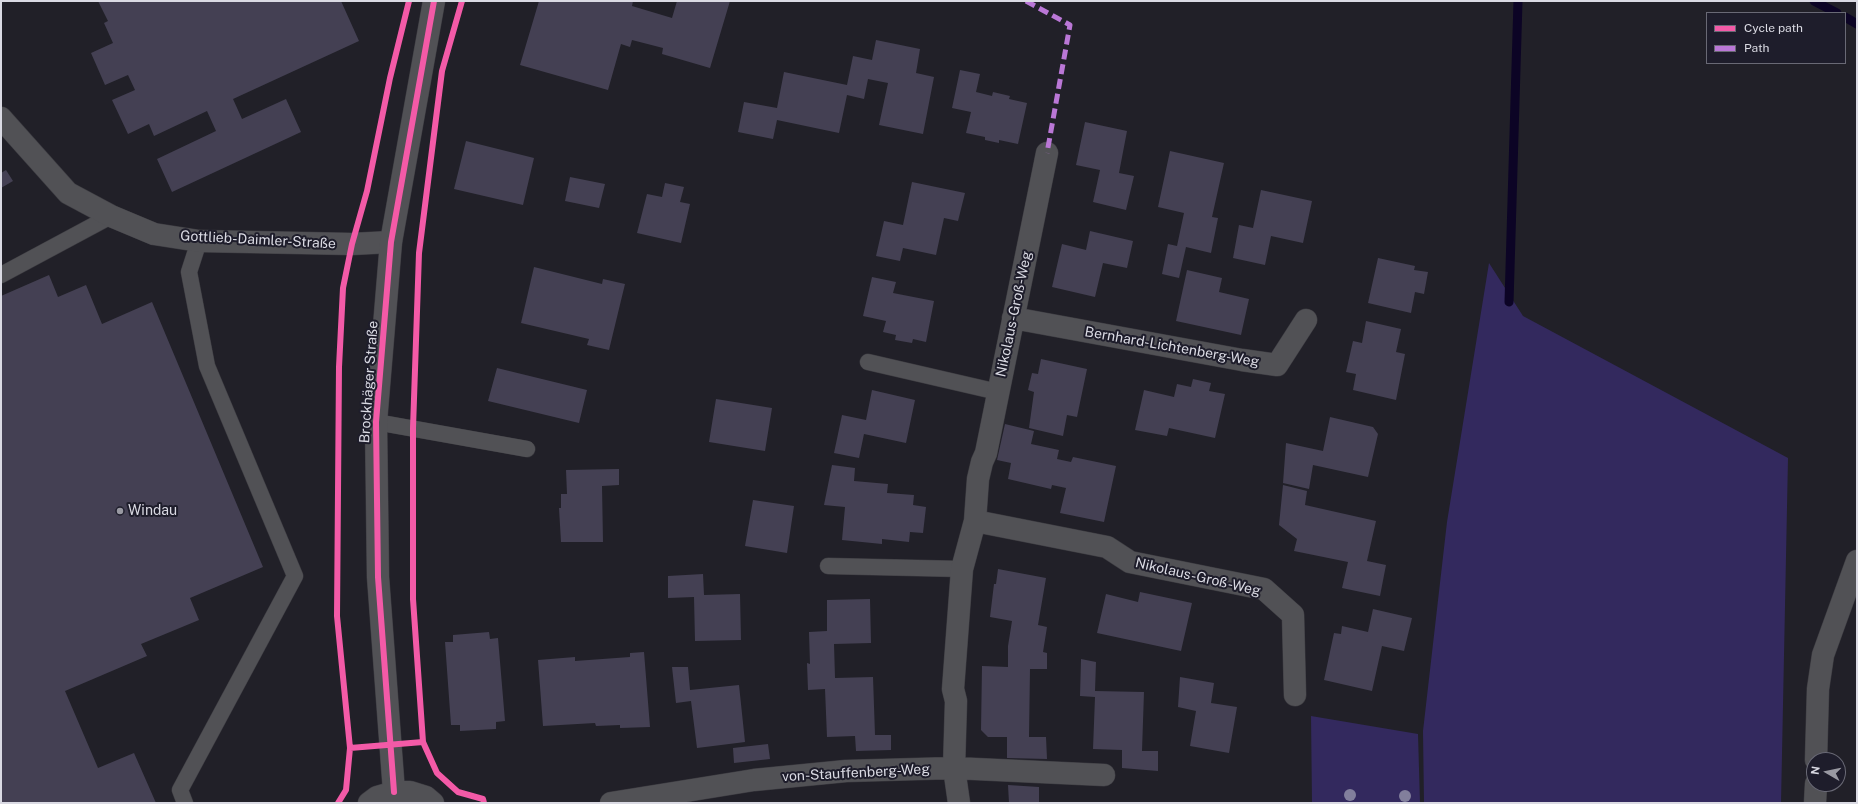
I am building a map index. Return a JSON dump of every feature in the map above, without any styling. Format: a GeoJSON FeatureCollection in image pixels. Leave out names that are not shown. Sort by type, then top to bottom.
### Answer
{"type":"FeatureCollection","features":[{"type":"Feature","properties":{"kind":"street","name":"Brockhäger Straße"},"geometry":{"type":"LineString","coordinates":[[394,792],[378,577],[376,422],[391,242],[434,1]]}},
{"type":"Feature","properties":{"kind":"street","name":"Gottlieb-Daimler-Straße"},"geometry":{"type":"LineString","coordinates":[[2,121],[68,193],[111,216],[154,234],[199,240],[352,244],[391,242]]}},
{"type":"Feature","properties":{"kind":"street","name":"Nikolaus-Groß-Weg"},"geometry":{"type":"LineString","coordinates":[[959,803],[954,768],[956,701],[954,689],[954,667],[957,649],[962,569],[975,520],[978,479],[986,453],[1047,153]]}},
{"type":"Feature","properties":{"kind":"street","name":"Bernhard-Lichtenberg-Weg"},"geometry":{"type":"LineString","coordinates":[[1013,318],[1242,360],[1277,365],[1306,320]]}},
{"type":"Feature","properties":{"kind":"street","name":"Nikolaus-Groß-Weg"},"geometry":{"type":"LineString","coordinates":[[975,520],[1107,547],[1130,562],[1264,589],[1293,615],[1295,695]]}},
{"type":"Feature","properties":{"kind":"street"},"geometry":{"type":"LineString","coordinates":[[1816,752],[1818,689],[1823,654],[1857,562]]}},
{"type":"Feature","properties":{"kind":"street","name":"von-Stauffenberg-Weg"},"geometry":{"type":"LineString","coordinates":[[611,803],[754,780],[846,771],[954,768],[1104,775]]}},
{"type":"Feature","properties":{"kind":"street"},"geometry":{"type":"LineString","coordinates":[[369,803],[377,797],[394,792],[410,792],[426,797],[433,803]]}},
{"type":"Feature","properties":{"kind":"street"},"geometry":{"type":"LineString","coordinates":[[1815,803],[1816,792]]}},
{"type":"Feature","properties":{"kind":"lane"},"geometry":{"type":"LineString","coordinates":[[1,275],[111,216]]}},
{"type":"Feature","properties":{"kind":"lane"},"geometry":{"type":"LineString","coordinates":[[185,803],[180,790],[295,576],[207,366],[189,272],[199,240]]}},
{"type":"Feature","properties":{"kind":"lane"},"geometry":{"type":"LineString","coordinates":[[868,362],[998,392]]}},
{"type":"Feature","properties":{"kind":"lane"},"geometry":{"type":"LineString","coordinates":[[376,422],[527,449]]}},
{"type":"Feature","properties":{"kind":"lane"},"geometry":{"type":"LineString","coordinates":[[828,566],[962,569]]}},
{"type":"Feature","properties":{"kind":"shaded area"},"geometry":{"type":"Polygon","coordinates":[[[1489,263],[1523,316],[1788,458],[1781,803],[1424,803],[1423,731],[1447,522],[1489,263]]]}},
{"type":"Feature","properties":{"kind":"shaded area"},"geometry":{"type":"Polygon","coordinates":[[[1311,716],[1418,734],[1420,803],[1312,803],[1311,716]]]}},
{"type":"Feature","properties":{"kind":"building"},"geometry":{"type":"Polygon","coordinates":[[[98,1],[341,1],[359,41],[233,99],[242,119],[286,99],[301,132],[172,192],[157,159],[216,131],[207,111],[154,136],[149,124],[128,134],[112,100],[135,90],[128,75],[105,85],[91,53],[113,43],[104,23],[108,21],[98,1]]]}},
{"type":"Feature","properties":{"kind":"building"},"geometry":{"type":"Polygon","coordinates":[[[539,1],[633,1],[632,6],[672,18],[677,1],[730,1],[710,68],[662,54],[663,48],[632,40],[630,47],[621,44],[608,90],[520,65],[539,1]]]}},
{"type":"Feature","properties":{"kind":"building"},"geometry":{"type":"Polygon","coordinates":[[[876,40],[920,49],[916,73],[934,77],[923,134],[879,125],[888,83],[868,79],[864,99],[847,95],[839,133],[777,120],[773,139],[738,132],[744,102],[777,108],[784,72],[847,85],[853,56],[872,60],[876,40]]]}},
{"type":"Feature","properties":{"kind":"building"},"geometry":{"type":"Polygon","coordinates":[[[960,70],[980,74],[976,92],[992,96],[993,92],[1010,96],[1009,99],[1027,103],[1018,144],[999,140],[999,143],[985,140],[985,137],[966,133],[971,112],[952,108],[960,70]]]}},
{"type":"Feature","properties":{"kind":"building"},"geometry":{"type":"Polygon","coordinates":[[[1085,122],[1127,131],[1119,173],[1134,176],[1126,210],[1093,202],[1100,170],[1076,165],[1085,122]]]}},
{"type":"Feature","properties":{"kind":"building"},"geometry":{"type":"Polygon","coordinates":[[[466,141],[534,158],[523,205],[454,189],[466,141]]]}},
{"type":"Feature","properties":{"kind":"building"},"geometry":{"type":"Polygon","coordinates":[[[1170,151],[1224,163],[1212,217],[1218,218],[1211,253],[1186,247],[1179,278],[1162,274],[1168,244],[1177,246],[1184,213],[1158,207],[1170,151]]]}},
{"type":"Feature","properties":{"kind":"building"},"geometry":{"type":"Polygon","coordinates":[[[6,170],[13,181],[1,188],[1,173],[6,170]]]}},
{"type":"Feature","properties":{"kind":"building"},"geometry":{"type":"Polygon","coordinates":[[[570,177],[605,184],[599,208],[565,201],[570,177]]]}},
{"type":"Feature","properties":{"kind":"building"},"geometry":{"type":"Polygon","coordinates":[[[912,182],[965,193],[958,221],[944,218],[936,255],[903,248],[900,261],[876,256],[884,221],[903,225],[912,182]]]}},
{"type":"Feature","properties":{"kind":"building"},"geometry":{"type":"Polygon","coordinates":[[[665,183],[684,187],[680,202],[690,204],[681,243],[637,233],[647,194],[662,197],[665,183]]]}},
{"type":"Feature","properties":{"kind":"building"},"geometry":{"type":"Polygon","coordinates":[[[1261,190],[1312,201],[1303,243],[1271,236],[1265,265],[1233,258],[1239,225],[1253,228],[1261,190]]]}},
{"type":"Feature","properties":{"kind":"building"},"geometry":{"type":"Polygon","coordinates":[[[1090,231],[1133,241],[1127,268],[1103,263],[1095,297],[1052,287],[1062,244],[1086,250],[1090,231]]]}},
{"type":"Feature","properties":{"kind":"building"},"geometry":{"type":"Polygon","coordinates":[[[1378,258],[1415,266],[1414,270],[1428,272],[1424,294],[1415,292],[1411,313],[1368,303],[1378,258]]]}},
{"type":"Feature","properties":{"kind":"building"},"geometry":{"type":"Polygon","coordinates":[[[534,267],[602,284],[603,279],[625,284],[609,350],[587,345],[589,339],[521,323],[534,267]]]}},
{"type":"Feature","properties":{"kind":"building"},"geometry":{"type":"Polygon","coordinates":[[[1187,270],[1222,278],[1219,292],[1249,299],[1241,335],[1176,321],[1187,270]]]}},
{"type":"Feature","properties":{"kind":"building","name":"Windau"},"geometry":{"type":"Polygon","coordinates":[[[49,275],[58,297],[86,285],[102,324],[152,302],[263,567],[190,598],[199,620],[141,644],[147,656],[65,691],[98,768],[134,753],[156,803],[1,803],[1,296],[49,275]]]}},
{"type":"Feature","properties":{"kind":"building"},"geometry":{"type":"Polygon","coordinates":[[[872,277],[896,282],[893,293],[934,301],[926,342],[913,339],[912,343],[895,340],[896,335],[883,332],[886,321],[863,316],[872,277]]]}},
{"type":"Feature","properties":{"kind":"building"},"geometry":{"type":"Polygon","coordinates":[[[1366,321],[1401,329],[1396,352],[1405,354],[1396,400],[1353,390],[1356,374],[1346,372],[1353,341],[1362,343],[1366,321]]]}},
{"type":"Feature","properties":{"kind":"building"},"geometry":{"type":"Polygon","coordinates":[[[1041,359],[1087,369],[1077,417],[1067,415],[1063,436],[1029,428],[1034,392],[1028,390],[1032,373],[1038,374],[1041,359]]]}},
{"type":"Feature","properties":{"kind":"building"},"geometry":{"type":"Polygon","coordinates":[[[497,368],[587,390],[579,423],[488,401],[497,368]]]}},
{"type":"Feature","properties":{"kind":"building"},"geometry":{"type":"Polygon","coordinates":[[[1193,379],[1211,383],[1209,391],[1225,394],[1215,438],[1169,428],[1167,436],[1135,430],[1144,390],[1174,397],[1177,384],[1191,387],[1193,379]]]}},
{"type":"Feature","properties":{"kind":"building"},"geometry":{"type":"Polygon","coordinates":[[[872,390],[915,400],[906,443],[864,434],[859,458],[834,453],[842,415],[866,420],[872,390]]]}},
{"type":"Feature","properties":{"kind":"building"},"geometry":{"type":"Polygon","coordinates":[[[716,399],[772,408],[765,451],[709,442],[716,399]]]}},
{"type":"Feature","properties":{"kind":"building"},"geometry":{"type":"Polygon","coordinates":[[[1330,417],[1373,427],[1378,434],[1368,477],[1313,465],[1309,489],[1283,483],[1286,443],[1323,451],[1330,417]]]}},
{"type":"Feature","properties":{"kind":"building"},"geometry":{"type":"Polygon","coordinates":[[[1005,424],[1034,431],[1031,444],[1059,450],[1057,459],[1071,462],[1073,457],[1116,466],[1104,522],[1060,513],[1066,488],[1052,485],[1051,489],[1008,479],[1011,463],[997,460],[1005,424]]]}},
{"type":"Feature","properties":{"kind":"building"},"geometry":{"type":"Polygon","coordinates":[[[832,465],[855,468],[854,481],[888,484],[887,493],[914,495],[913,505],[926,507],[923,533],[910,532],[909,542],[882,539],[882,544],[842,540],[845,507],[824,505],[832,465]]]}},
{"type":"Feature","properties":{"kind":"building"},"geometry":{"type":"Polygon","coordinates":[[[619,469],[619,485],[602,486],[603,542],[561,542],[559,508],[561,508],[561,494],[567,494],[566,470],[619,469]]]}},
{"type":"Feature","properties":{"kind":"building"},"geometry":{"type":"Polygon","coordinates":[[[1283,485],[1307,491],[1305,505],[1376,521],[1367,561],[1386,565],[1380,596],[1342,588],[1348,562],[1294,551],[1297,539],[1279,525],[1283,485]]]}},
{"type":"Feature","properties":{"kind":"building"},"geometry":{"type":"Polygon","coordinates":[[[753,500],[794,506],[787,553],[745,546],[753,500]]]}},
{"type":"Feature","properties":{"kind":"building"},"geometry":{"type":"Polygon","coordinates":[[[998,569],[1046,578],[1038,625],[1047,627],[1043,652],[1047,653],[1047,669],[1030,669],[1029,737],[1046,737],[1047,759],[1007,758],[1007,737],[988,737],[981,730],[982,666],[1008,667],[1008,646],[1012,621],[990,617],[994,584],[996,584],[998,569]]]}},
{"type":"Feature","properties":{"kind":"building"},"geometry":{"type":"Polygon","coordinates":[[[703,574],[704,595],[740,594],[741,640],[695,641],[694,597],[668,598],[668,576],[703,574]]]}},
{"type":"Feature","properties":{"kind":"building"},"geometry":{"type":"Polygon","coordinates":[[[1140,592],[1192,603],[1181,651],[1097,633],[1106,594],[1138,602],[1140,592]]]}},
{"type":"Feature","properties":{"kind":"building"},"geometry":{"type":"Polygon","coordinates":[[[870,599],[871,643],[834,644],[835,678],[873,677],[875,735],[891,735],[891,750],[856,751],[855,736],[827,737],[825,689],[808,690],[807,663],[810,664],[809,632],[827,631],[827,600],[870,599]]]}},
{"type":"Feature","properties":{"kind":"building"},"geometry":{"type":"Polygon","coordinates":[[[1373,609],[1412,618],[1404,651],[1382,646],[1372,691],[1324,680],[1334,633],[1341,634],[1342,626],[1368,632],[1373,609]]]}},
{"type":"Feature","properties":{"kind":"building"},"geometry":{"type":"Polygon","coordinates":[[[489,632],[490,639],[498,638],[505,721],[496,722],[496,729],[460,731],[460,725],[451,725],[445,642],[453,642],[453,635],[489,632]]]}},
{"type":"Feature","properties":{"kind":"building"},"geometry":{"type":"Polygon","coordinates":[[[644,652],[650,727],[620,728],[620,725],[596,726],[595,723],[543,726],[538,660],[575,657],[575,661],[630,657],[630,653],[644,652]]]}},
{"type":"Feature","properties":{"kind":"building"},"geometry":{"type":"Polygon","coordinates":[[[1081,659],[1096,662],[1095,691],[1144,692],[1142,751],[1158,751],[1158,771],[1122,768],[1122,750],[1093,749],[1095,697],[1080,696],[1081,659]]]}},
{"type":"Feature","properties":{"kind":"building"},"geometry":{"type":"Polygon","coordinates":[[[672,667],[688,667],[690,690],[739,685],[745,742],[697,748],[691,701],[676,703],[672,667]]]}},
{"type":"Feature","properties":{"kind":"building"},"geometry":{"type":"Polygon","coordinates":[[[1180,677],[1214,683],[1211,703],[1237,707],[1229,753],[1190,746],[1196,711],[1178,707],[1180,677]]]}},
{"type":"Feature","properties":{"kind":"building"},"geometry":{"type":"Polygon","coordinates":[[[768,744],[770,759],[734,763],[733,748],[768,744]]]}},
{"type":"Feature","properties":{"kind":"building"},"geometry":{"type":"Polygon","coordinates":[[[1008,785],[1039,787],[1039,803],[1009,803],[1008,785]]]}},
{"type":"Feature","properties":{"kind":"waterway"},"geometry":{"type":"LineString","coordinates":[[1509,302],[1518,1]]}},
{"type":"Feature","properties":{"kind":"waterway"},"geometry":{"type":"LineString","coordinates":[[1814,1],[1835,12]]}},
{"type":"Feature","properties":{"kind":"waterway"},"geometry":{"type":"LineString","coordinates":[[1846,18],[1857,24]]}},
{"type":"Feature","properties":{"kind":"marked path"},"geometry":{"type":"LineString","coordinates":[[1026,1],[1070,25],[1047,153]]}},
{"type":"Feature","properties":{"kind":"cycle path"},"geometry":{"type":"LineString","coordinates":[[338,803],[346,790],[350,748],[337,616],[339,367],[343,288],[352,244],[367,191],[390,78],[409,1]]}},
{"type":"Feature","properties":{"kind":"cycle path"},"geometry":{"type":"LineString","coordinates":[[394,792],[378,577],[376,422],[391,242],[434,1]]}},
{"type":"Feature","properties":{"kind":"cycle path"},"geometry":{"type":"LineString","coordinates":[[462,1],[442,71],[419,253],[413,428],[413,599],[423,742],[437,773],[458,792],[483,799],[484,803]]}},
{"type":"Feature","properties":{"kind":"cycle path"},"geometry":{"type":"LineString","coordinates":[[350,748],[423,742]]}},
{"type":"Feature","properties":{"kind":"place","name":"Windau"},"geometry":{"type":"Point","coordinates":[120,511]}}]}
